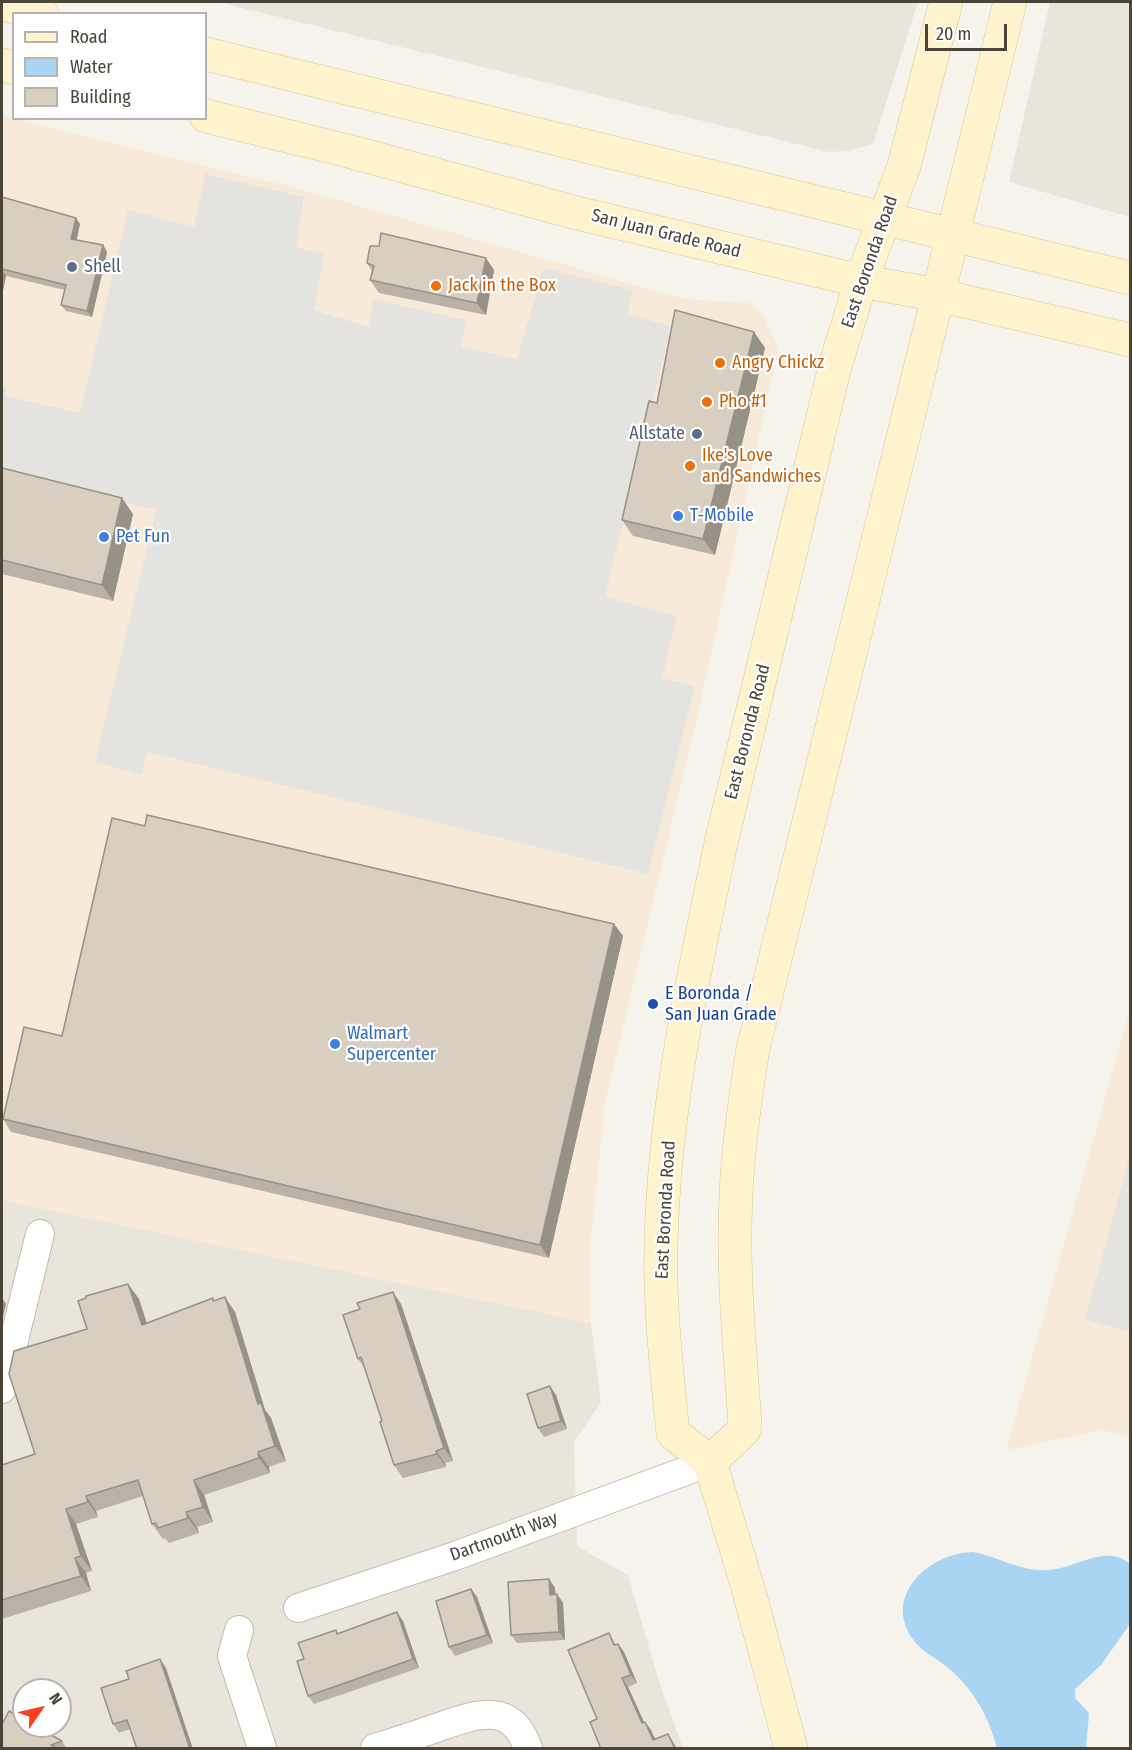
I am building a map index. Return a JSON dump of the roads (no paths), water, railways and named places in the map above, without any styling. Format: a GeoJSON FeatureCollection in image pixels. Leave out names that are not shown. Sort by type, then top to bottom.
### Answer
{"type":"FeatureCollection","features":[{"type":"Feature","properties":{"kind":"main road","name":"East Boronda Road"},"geometry":{"type":"LineString","coordinates":[[710,1462],[675,1436],[667,1370],[662,1259],[665,1183],[674,1100],[721,843],[834,370],[861,281],[904,166],[946,2]]}},
{"type":"Feature","properties":{"kind":"main road"},"geometry":{"type":"LineString","coordinates":[[791,1749],[748,1588],[710,1462],[744,1430],[745,1425],[736,1323],[736,1197],[739,1144],[753,1049],[1010,2]]}},
{"type":"Feature","properties":{"kind":"main road"},"geometry":{"type":"LineString","coordinates":[[2,4],[34,12]]}},
{"type":"Feature","properties":{"kind":"main road"},"geometry":{"type":"LineString","coordinates":[[207,54],[1131,278]]}},
{"type":"Feature","properties":{"kind":"main road","name":"San Juan Grade Road"},"geometry":{"type":"LineString","coordinates":[[207,116],[348,151],[577,213],[861,281],[1131,340]]}},
{"type":"Feature","properties":{"kind":"street"},"geometry":{"type":"LineString","coordinates":[[2,1389],[40,1234]]}},
{"type":"Feature","properties":{"kind":"street","name":"Dartmouth Way"},"geometry":{"type":"LineString","coordinates":[[298,1608],[455,1556],[710,1462]]}},
{"type":"Feature","properties":{"kind":"street"},"geometry":{"type":"LineString","coordinates":[[239,1630],[232,1656],[262,1749]]}},
{"type":"Feature","properties":{"kind":"street"},"geometry":{"type":"LineString","coordinates":[[375,1749],[471,1716],[489,1713],[515,1724],[524,1737],[528,1749]]}},
{"type":"Feature","properties":{"kind":"water"},"geometry":{"type":"Polygon","coordinates":[[[973,1552],[1021,1567],[1040,1570],[1060,1568],[1101,1556],[1121,1558],[1130,1564],[1130,1624],[1101,1665],[1075,1689],[1075,1698],[1089,1713],[1086,1748],[997,1748],[985,1714],[965,1684],[942,1663],[924,1651],[912,1638],[905,1622],[903,1606],[907,1592],[916,1579],[927,1568],[941,1560],[957,1554],[973,1552]]]}},
{"type":"Feature","properties":{"kind":"place","name":"Shell"},"geometry":{"type":"Point","coordinates":[72,267]}},
{"type":"Feature","properties":{"kind":"place","name":"Jack in the Box"},"geometry":{"type":"Point","coordinates":[436,286]}},
{"type":"Feature","properties":{"kind":"place","name":"Angry Chickz"},"geometry":{"type":"Point","coordinates":[720,363]}},
{"type":"Feature","properties":{"kind":"place","name":"Pho #1"},"geometry":{"type":"Point","coordinates":[707,402]}},
{"type":"Feature","properties":{"kind":"place","name":"Allstate"},"geometry":{"type":"Point","coordinates":[697,434]}},
{"type":"Feature","properties":{"kind":"place","name":"Ike's Love and Sandwiches"},"geometry":{"type":"Point","coordinates":[690,466]}},
{"type":"Feature","properties":{"kind":"place","name":"T-Mobile"},"geometry":{"type":"Point","coordinates":[678,516]}},
{"type":"Feature","properties":{"kind":"place","name":"Pet Fun"},"geometry":{"type":"Point","coordinates":[104,537]}},
{"type":"Feature","properties":{"kind":"place","name":"E Boronda / San Juan Grade"},"geometry":{"type":"Point","coordinates":[653,1004]}},
{"type":"Feature","properties":{"kind":"place","name":"Walmart Supercenter"},"geometry":{"type":"Point","coordinates":[335,1044]}}]}
